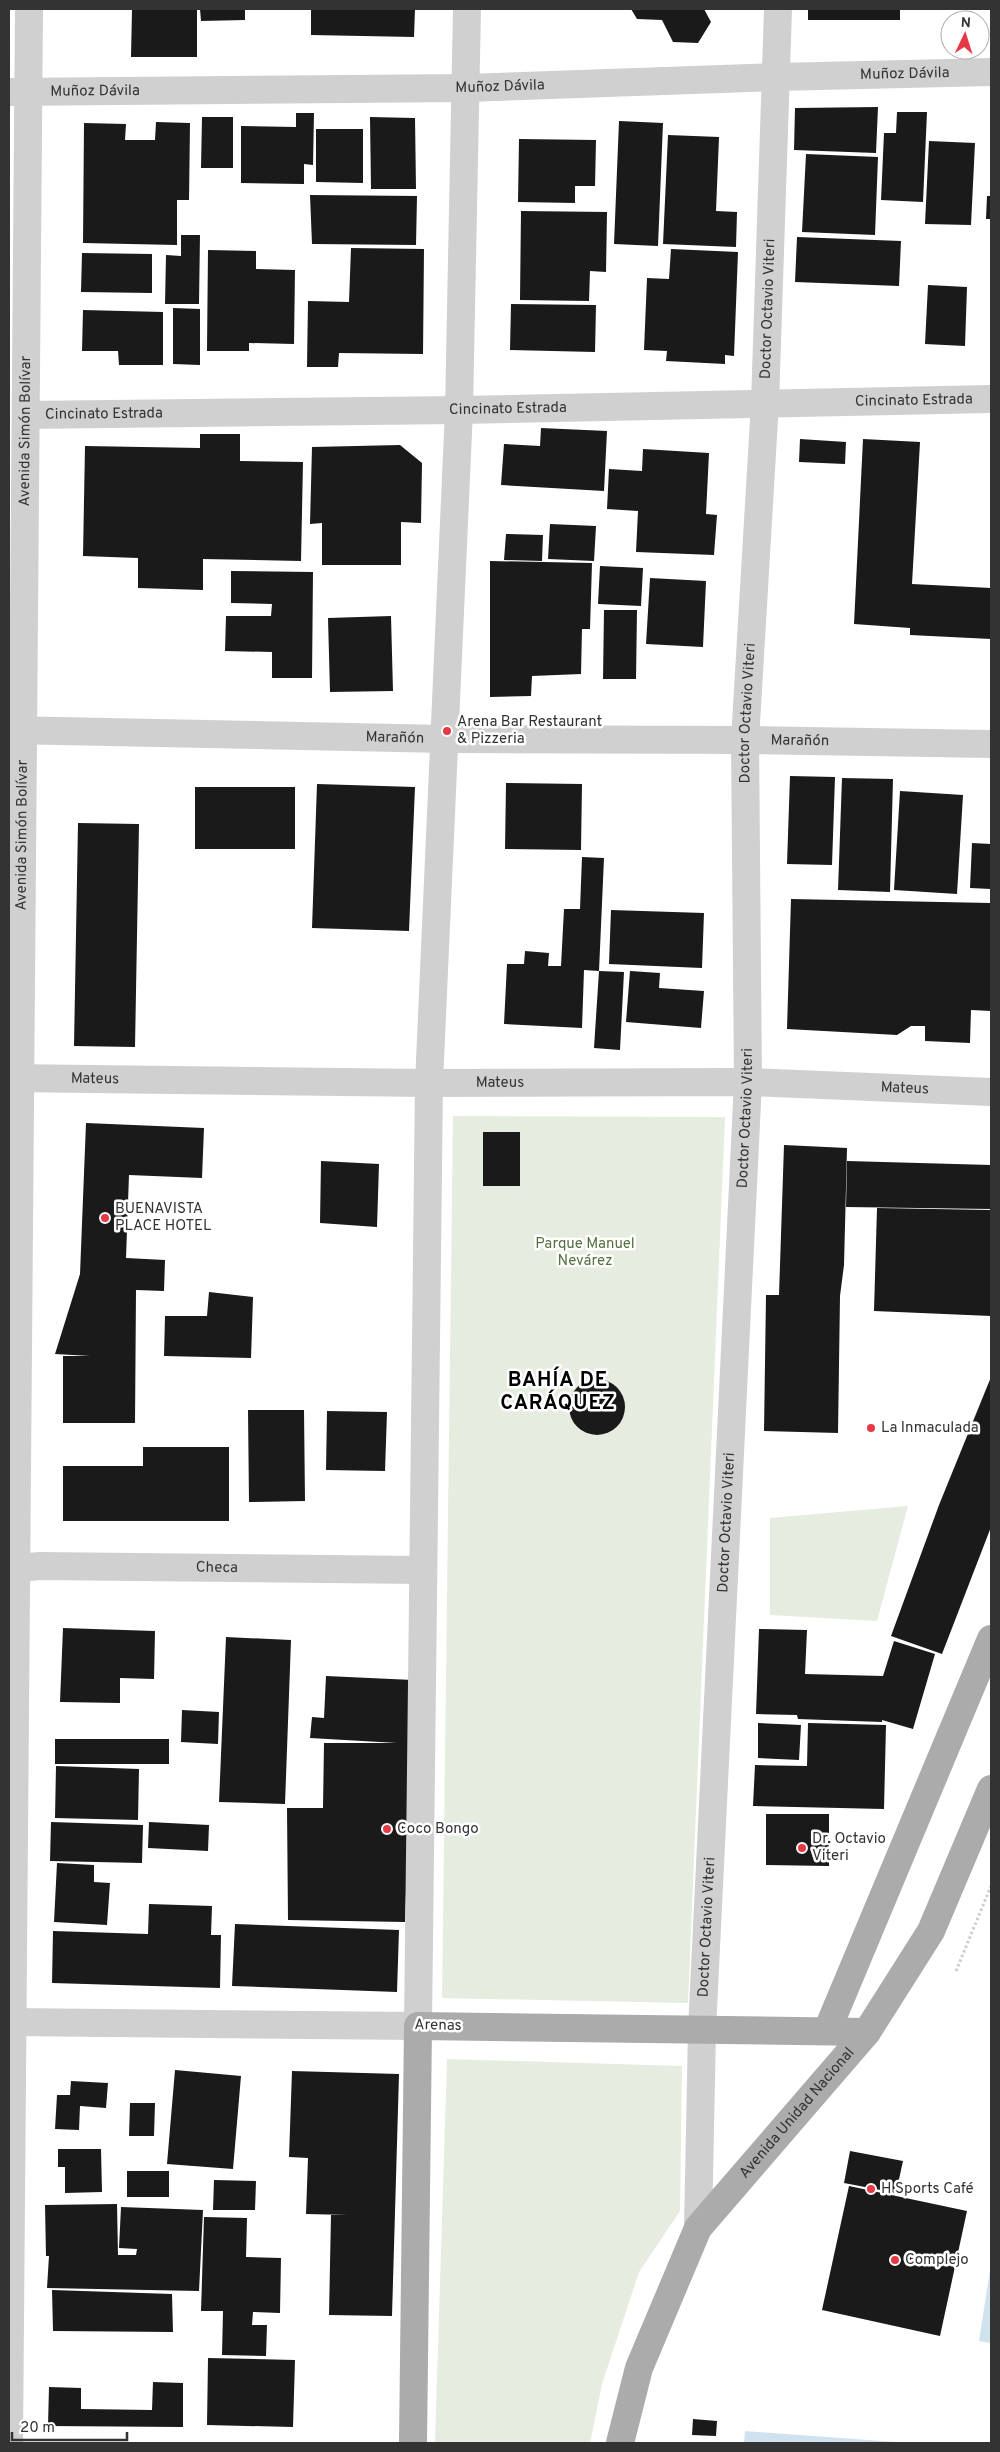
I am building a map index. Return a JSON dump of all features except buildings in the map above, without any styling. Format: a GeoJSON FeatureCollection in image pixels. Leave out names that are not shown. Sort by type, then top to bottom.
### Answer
{"type":"FeatureCollection","features":[{"type":"Feature","properties":{"kind":"main road","name":"Avenida Unidad Nacional"},"geometry":{"type":"LineString","coordinates":[[827,2031],[991,1639]]}},
{"type":"Feature","properties":{"kind":"main road","name":"Avenida Unidad Nacional"},"geometry":{"type":"LineString","coordinates":[[620,2443],[639,2368],[698,2228],[867,2032],[932,1931],[991,1789]]}},
{"type":"Feature","properties":{"kind":"main road","name":"Arenas"},"geometry":{"type":"LineString","coordinates":[[418,2026],[867,2032]]}},
{"type":"Feature","properties":{"kind":"main road"},"geometry":{"type":"LineString","coordinates":[[413,2443],[418,2026]]}},
{"type":"Feature","properties":{"kind":"street","name":"Avenida Simón Bolívar"},"geometry":{"type":"LineString","coordinates":[[9,2443],[16,730],[26,415],[18,92],[29,9]]}},
{"type":"Feature","properties":{"kind":"street"},"geometry":{"type":"LineString","coordinates":[[418,2026],[429,1083],[459,410],[467,88],[467,9]]}},
{"type":"Feature","properties":{"kind":"street","name":"Doctor Octavio Viteri"},"geometry":{"type":"LineString","coordinates":[[698,2228],[702,2030],[748,1082],[745,740],[765,403],[778,9]]}},
{"type":"Feature","properties":{"kind":"street","name":"Muñoz Dávila"},"geometry":{"type":"LineString","coordinates":[[18,92],[467,88],[776,77],[991,72]]}},
{"type":"Feature","properties":{"kind":"street","name":"Cincinato Estrada"},"geometry":{"type":"LineString","coordinates":[[26,415],[459,410],[991,399]]}},
{"type":"Feature","properties":{"kind":"street","name":"Marañón"},"geometry":{"type":"LineString","coordinates":[[16,730],[445,739],[745,740],[991,744]]}},
{"type":"Feature","properties":{"kind":"street","name":"Mateus"},"geometry":{"type":"LineString","coordinates":[[15,1078],[429,1083],[748,1082],[991,1092]]}},
{"type":"Feature","properties":{"kind":"street","name":"Checa"},"geometry":{"type":"LineString","coordinates":[[13,1569],[40,1566],[424,1570]]}},
{"type":"Feature","properties":{"kind":"street","name":"Arenas"},"geometry":{"type":"LineString","coordinates":[[11,2022],[418,2026]]}},
{"type":"Feature","properties":{"kind":"path"},"geometry":{"type":"LineString","coordinates":[[956,1971],[991,1886]]}},
{"type":"Feature","properties":{"kind":"green space","name":"Parque Manuel Nevárez"},"geometry":{"type":"Polygon","coordinates":[[[453,1116],[725,1117],[688,2003],[442,1998],[453,1116]]]}},
{"type":"Feature","properties":{"kind":"green space"},"geometry":{"type":"Polygon","coordinates":[[[908,1506],[877,1621],[770,1615],[770,1518],[908,1506]]]}},
{"type":"Feature","properties":{"kind":"green space"},"geometry":{"type":"Polygon","coordinates":[[[447,2059],[682,2066],[680,2211],[639,2272],[602,2384],[590,2443],[435,2443],[447,2059]]]}},
{"type":"Feature","properties":{"kind":"water"},"geometry":{"type":"Polygon","coordinates":[[[991,2264],[991,2343],[979,2341],[991,2264]]]}},
{"type":"Feature","properties":{"kind":"water"},"geometry":{"type":"Polygon","coordinates":[[[745,2431],[909,2443],[744,2443],[745,2431]]]}},
{"type":"Feature","properties":{"kind":"place","name":"Arena Bar Restaurant & Pizzeria"},"geometry":{"type":"Point","coordinates":[447,731]}},
{"type":"Feature","properties":{"kind":"place","name":"BUENAVISTA PLACE HOTEL"},"geometry":{"type":"Point","coordinates":[105,1218]}},
{"type":"Feature","properties":{"kind":"place","name":"La Inmaculada"},"geometry":{"type":"Point","coordinates":[871,1428]}},
{"type":"Feature","properties":{"kind":"place","name":"Coco Bongo"},"geometry":{"type":"Point","coordinates":[387,1829]}},
{"type":"Feature","properties":{"kind":"place","name":"Dr. Octavio Viteri"},"geometry":{"type":"Point","coordinates":[802,1848]}},
{"type":"Feature","properties":{"kind":"place","name":"H Sports Café"},"geometry":{"type":"Point","coordinates":[871,2189]}},
{"type":"Feature","properties":{"kind":"place","name":"Complejo"},"geometry":{"type":"Point","coordinates":[895,2260]}},
{"type":"Feature","properties":{"kind":"district","name":"BAHÍA DE CARÁQUEZ"},"geometry":{"type":"Point","coordinates":[558,1392]}}]}
